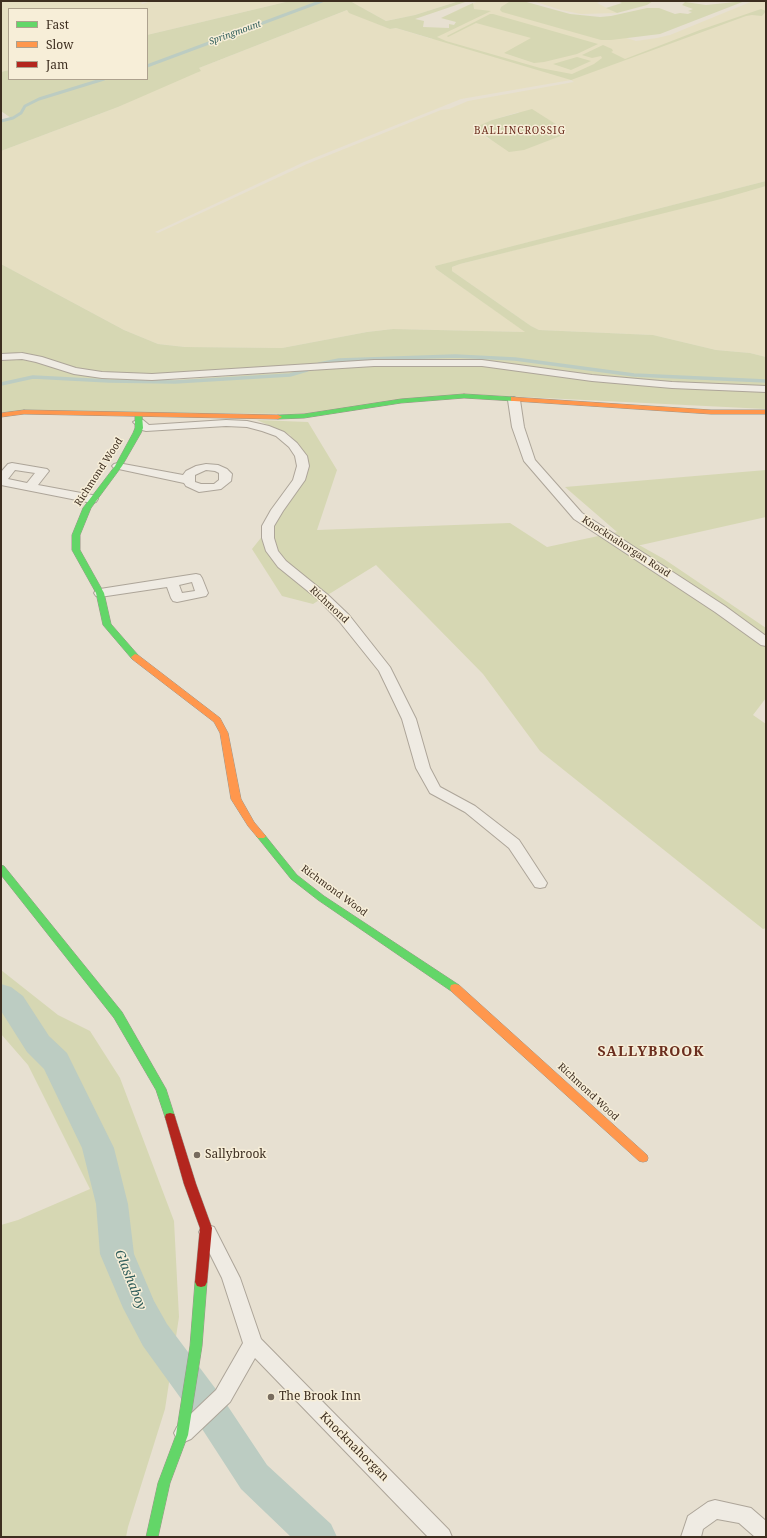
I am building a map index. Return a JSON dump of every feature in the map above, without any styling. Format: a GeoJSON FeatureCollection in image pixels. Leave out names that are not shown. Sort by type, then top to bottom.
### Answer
{"type":"FeatureCollection","features":[{"type":"Feature","properties":{"kind":"street"},"geometry":{"type":"LineString","coordinates":[[1,357],[22,356],[38,359],[74,371],[102,375],[152,377],[374,363],[482,363],[573,376],[656,384],[766,389]]}},
{"type":"Feature","properties":{"kind":"street"},"geometry":{"type":"LineString","coordinates":[[1,415],[38,412],[138,418],[288,417],[304,416],[400,401],[464,396],[711,412],[766,412]]}},
{"type":"Feature","properties":{"kind":"street","name":"Knocknahorgan Road"},"geometry":{"type":"LineString","coordinates":[[514,400],[518,427],[530,461],[578,516],[720,608],[766,642]]}},
{"type":"Feature","properties":{"kind":"street","name":"Richmond Wood"},"geometry":{"type":"LineString","coordinates":[[138,418],[138,433],[118,466],[92,499],[76,535],[76,550],[100,594],[108,625],[133,656],[216,720],[224,733],[236,799],[251,824],[294,877],[321,898],[460,991],[530,1053],[643,1158]]}},
{"type":"Feature","properties":{"kind":"street","name":"Richmond"},"geometry":{"type":"LineString","coordinates":[[138,418],[146,428],[226,423],[247,424],[265,428],[280,434],[293,445],[300,456],[303,466],[299,480],[277,510],[268,526],[268,538],[272,551],[282,564],[324,598],[344,618],[385,670],[418,743],[423,768],[436,790],[470,809],[514,844],[540,883]]}},
{"type":"Feature","properties":{"kind":"street"},"geometry":{"type":"LineString","coordinates":[[30,486],[43,470],[12,466],[1,481],[92,499]]}},
{"type":"Feature","properties":{"kind":"street"},"geometry":{"type":"LineString","coordinates":[[118,466],[188,480]]}},
{"type":"Feature","properties":{"kind":"street"},"geometry":{"type":"LineString","coordinates":[[100,594],[172,582]]}},
{"type":"Feature","properties":{"kind":"street"},"geometry":{"type":"LineString","coordinates":[[1,868],[118,1015],[161,1089],[190,1184],[206,1228],[196,1346],[182,1435],[164,1484],[152,1537]]}},
{"type":"Feature","properties":{"kind":"street","name":"Knocknahorgan"},"geometry":{"type":"LineString","coordinates":[[206,1228],[231,1278],[253,1344],[442,1537]]}},
{"type":"Feature","properties":{"kind":"street"},"geometry":{"type":"LineString","coordinates":[[182,1435],[223,1396],[253,1344]]}},
{"type":"Feature","properties":{"kind":"street"},"geometry":{"type":"LineString","coordinates":[[690,1537],[695,1523],[715,1509],[744,1515],[766,1534]]}},
{"type":"Feature","properties":{"kind":"shaded area"},"geometry":{"type":"Polygon","coordinates":[[[1,1],[146,1],[141,3],[142,4],[151,1],[290,1],[148,35],[148,8],[8,8],[8,70],[1,72],[1,1]]]}},
{"type":"Feature","properties":{"kind":"shaded area"},"geometry":{"type":"Polygon","coordinates":[[[350,1],[459,1],[415,15],[386,21],[350,1]]]}},
{"type":"Feature","properties":{"kind":"shaded area"},"geometry":{"type":"Polygon","coordinates":[[[479,1],[508,1],[636,41],[670,35],[753,1],[766,1],[766,181],[436,266],[436,269],[526,332],[393,329],[367,332],[282,348],[185,347],[158,344],[124,330],[1,264],[1,151],[118,107],[199,68],[347,10],[390,29],[396,28],[432,39],[470,20],[459,9],[479,1]],[[571,80],[461,99],[304,162],[155,232],[158,233],[307,164],[441,110],[449,109],[468,101],[574,82],[571,80]],[[519,112],[492,120],[475,129],[490,140],[519,112]]]}},
{"type":"Feature","properties":{"kind":"shaded area"},"geometry":{"type":"Polygon","coordinates":[[[533,1],[603,1],[597,3],[617,13],[581,14],[561,10],[533,1]]]}},
{"type":"Feature","properties":{"kind":"shaded area"},"geometry":{"type":"Polygon","coordinates":[[[766,186],[766,357],[750,353],[716,350],[653,335],[539,330],[452,271],[452,267],[460,264],[766,186]]]}},
{"type":"Feature","properties":{"kind":"green space"},"geometry":{"type":"Polygon","coordinates":[[[290,1],[350,1],[386,21],[415,15],[459,1],[468,1],[415,19],[424,21],[423,27],[449,28],[449,24],[454,25],[456,22],[441,18],[473,3],[474,9],[491,11],[437,37],[446,41],[540,68],[572,74],[594,64],[602,58],[601,56],[592,58],[582,55],[603,45],[612,49],[613,51],[611,52],[625,59],[700,30],[761,9],[766,11],[762,16],[746,16],[571,80],[396,28],[390,29],[349,13],[347,10],[199,68],[201,71],[118,107],[1,151],[1,120],[11,118],[1,111],[1,72],[8,70],[8,80],[148,80],[148,35],[290,1]]]}},
{"type":"Feature","properties":{"kind":"green space"},"geometry":{"type":"Polygon","coordinates":[[[508,1],[523,1],[570,14],[600,17],[647,8],[659,8],[675,14],[688,14],[692,12],[688,11],[693,9],[682,5],[685,2],[706,5],[745,1],[660,34],[601,40],[502,12],[500,10],[501,7],[509,2],[508,1]]]}},
{"type":"Feature","properties":{"kind":"green space"},"geometry":{"type":"Polygon","coordinates":[[[617,1],[653,1],[647,5],[617,13],[606,8],[622,3],[617,1]]]}},
{"type":"Feature","properties":{"kind":"green space"},"geometry":{"type":"Polygon","coordinates":[[[490,14],[598,44],[577,54],[534,63],[504,53],[531,38],[476,23],[448,37],[447,36],[490,14]]]}},
{"type":"Feature","properties":{"kind":"green space"},"geometry":{"type":"Polygon","coordinates":[[[577,57],[591,61],[571,70],[553,64],[577,57]]]}},
{"type":"Feature","properties":{"kind":"green space"},"geometry":{"type":"Polygon","coordinates":[[[532,109],[565,130],[563,135],[524,150],[509,152],[474,128],[492,120],[532,109]]]}},
{"type":"Feature","properties":{"kind":"green space"},"geometry":{"type":"Polygon","coordinates":[[[766,181],[766,186],[721,199],[460,264],[452,267],[452,271],[539,330],[653,335],[716,350],[750,353],[766,357],[766,388],[632,380],[511,364],[456,359],[399,360],[144,375],[89,371],[21,353],[1,354],[1,264],[124,330],[158,344],[185,347],[282,348],[367,332],[393,329],[525,332],[436,269],[435,266],[766,181]]]}},
{"type":"Feature","properties":{"kind":"green space"},"geometry":{"type":"Polygon","coordinates":[[[19,359],[35,362],[70,373],[143,380],[173,380],[376,366],[481,366],[593,380],[695,389],[766,391],[766,409],[464,394],[303,414],[1,412],[1,361],[19,359]]]}},
{"type":"Feature","properties":{"kind":"green space"},"geometry":{"type":"Polygon","coordinates":[[[257,420],[308,422],[337,470],[317,530],[510,523],[547,547],[617,532],[565,487],[766,470],[766,517],[639,545],[664,559],[766,628],[766,698],[753,715],[766,724],[766,928],[763,929],[540,751],[483,674],[376,565],[313,604],[282,596],[252,549],[272,524],[305,473],[290,435],[257,420]]]}},
{"type":"Feature","properties":{"kind":"green space"},"geometry":{"type":"Polygon","coordinates":[[[1,970],[58,1015],[90,1031],[120,1078],[174,1221],[179,1317],[165,1409],[126,1537],[1,1537],[1,1225],[18,1220],[90,1189],[28,1065],[1,1034],[1,970]]]}},
{"type":"Feature","properties":{"kind":"waterway","name":"Springmount"},"geometry":{"type":"LineString","coordinates":[[148,66],[322,1]]}},
{"type":"Feature","properties":{"kind":"waterway","name":"Springmount"},"geometry":{"type":"LineString","coordinates":[[1,121],[13,118],[21,113],[25,106],[39,99],[101,80]]}},
{"type":"Feature","properties":{"kind":"waterway"},"geometry":{"type":"LineString","coordinates":[[319,364],[339,360],[455,356],[515,359],[634,375],[766,381]]}},
{"type":"Feature","properties":{"kind":"waterway"},"geometry":{"type":"LineString","coordinates":[[1,384],[33,377],[109,381],[175,382],[290,375],[307,370]]}},
{"type":"Feature","properties":{"kind":"waterway","name":"Glashaboy"},"geometry":{"type":"LineString","coordinates":[[1,995],[13,1004],[38,1044],[56,1061],[98,1148],[112,1204],[117,1254],[140,1308],[155,1335],[208,1407],[254,1477],[318,1537]]}},
{"type":"Feature","properties":{"kind":"traffic: fast"},"geometry":{"type":"LineString","coordinates":[[278,417],[304,416],[401,401],[464,396],[514,399]]}},
{"type":"Feature","properties":{"kind":"traffic: fast"},"geometry":{"type":"LineString","coordinates":[[135,657],[107,625],[100,593],[76,550],[76,535],[87,508],[118,466],[137,433],[139,428],[138,415]]}},
{"type":"Feature","properties":{"kind":"traffic: fast"},"geometry":{"type":"LineString","coordinates":[[261,836],[294,877],[321,898],[455,988]]}},
{"type":"Feature","properties":{"kind":"traffic: fast"},"geometry":{"type":"LineString","coordinates":[[1,868],[118,1015],[161,1089],[170,1117]]}},
{"type":"Feature","properties":{"kind":"traffic: fast"},"geometry":{"type":"LineString","coordinates":[[152,1537],[164,1483],[182,1435],[196,1346],[201,1282]]}},
{"type":"Feature","properties":{"kind":"traffic: slow"},"geometry":{"type":"LineString","coordinates":[[514,399],[711,412],[766,412]]}},
{"type":"Feature","properties":{"kind":"traffic: slow"},"geometry":{"type":"LineString","coordinates":[[1,415],[24,412],[44,412],[278,417]]}},
{"type":"Feature","properties":{"kind":"traffic: slow"},"geometry":{"type":"LineString","coordinates":[[135,657],[217,720],[224,733],[236,799],[251,824],[261,836]]}},
{"type":"Feature","properties":{"kind":"traffic: slow"},"geometry":{"type":"LineString","coordinates":[[455,988],[643,1158]]}},
{"type":"Feature","properties":{"kind":"traffic: jam"},"geometry":{"type":"LineString","coordinates":[[170,1117],[190,1184],[206,1228],[201,1282]]}},
{"type":"Feature","properties":{"kind":"place","name":"Sallybrook"},"geometry":{"type":"Point","coordinates":[197,1155]}},
{"type":"Feature","properties":{"kind":"place","name":"The Brook Inn"},"geometry":{"type":"Point","coordinates":[271,1397]}},
{"type":"Feature","properties":{"kind":"district","name":"BALLINCROSSIG"},"geometry":{"type":"Point","coordinates":[520,131]}},
{"type":"Feature","properties":{"kind":"district","name":"SALLYBROOK"},"geometry":{"type":"Point","coordinates":[651,1052]}}]}
